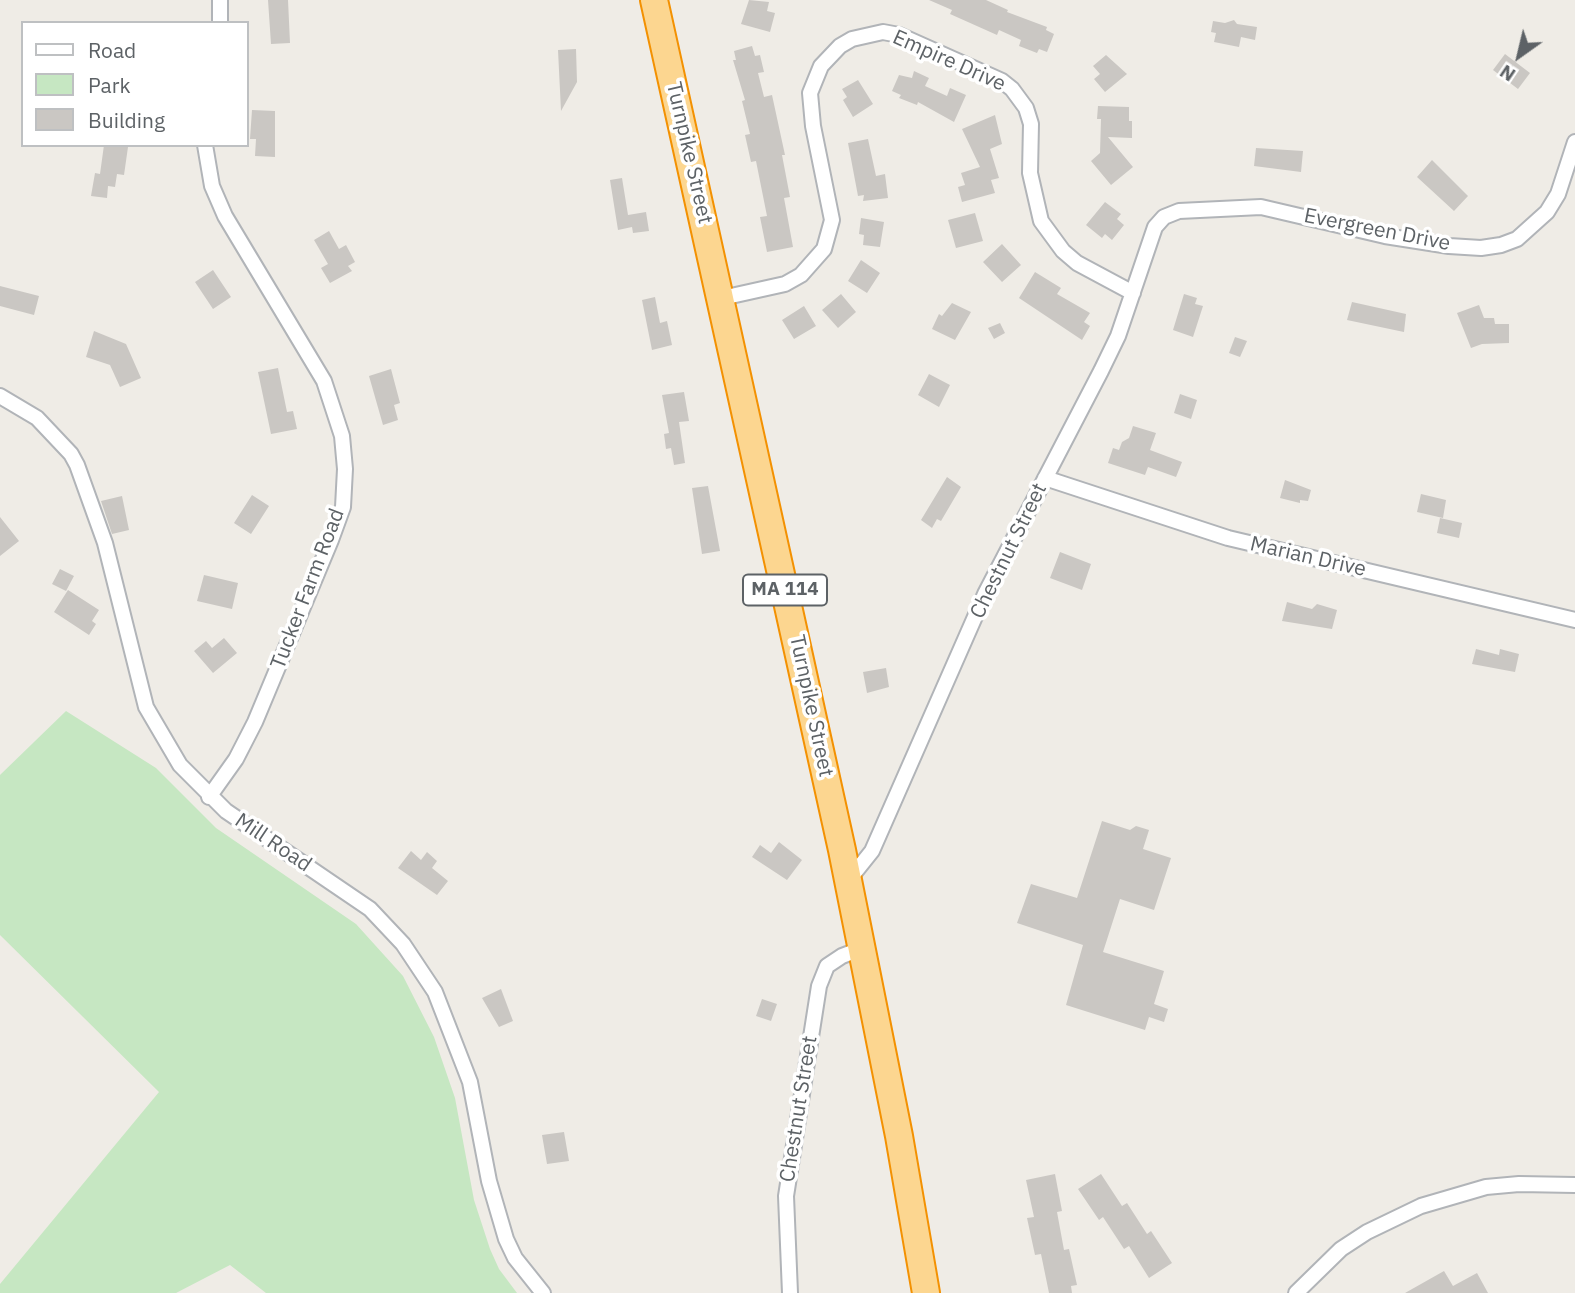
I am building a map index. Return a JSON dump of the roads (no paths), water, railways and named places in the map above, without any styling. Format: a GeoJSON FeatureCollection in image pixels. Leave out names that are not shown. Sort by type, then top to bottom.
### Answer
{"type":"FeatureCollection","features":[{"type":"Feature","properties":{"kind":"highway","name":"Turnpike Street"},"geometry":{"type":"LineString","coordinates":[[654,0],[722,298],[863,948],[926,1293]]}},
{"type":"Feature","properties":{"kind":"street"},"geometry":{"type":"LineString","coordinates":[[220,0],[220,21]]}},
{"type":"Feature","properties":{"kind":"street","name":"Empire Drive"},"geometry":{"type":"LineString","coordinates":[[722,298],[785,284],[801,275],[824,249],[832,220],[813,126],[810,93],[821,66],[840,46],[852,39],[883,32],[899,35],[1002,81],[1012,89],[1026,108],[1031,124],[1030,173],[1041,220],[1056,243],[1077,263],[1133,293]]}},
{"type":"Feature","properties":{"kind":"street","name":"Evergreen Drive"},"geometry":{"type":"LineString","coordinates":[[1164,217],[1179,211],[1261,207],[1385,236],[1481,248],[1501,245],[1524,234],[1546,212],[1558,194],[1575,142]]}},
{"type":"Feature","properties":{"kind":"street","name":"Tucker Farm Road"},"geometry":{"type":"LineString","coordinates":[[205,147],[212,186],[225,216],[324,381],[342,436],[345,469],[342,507],[316,576],[255,722],[236,759],[209,797]]}},
{"type":"Feature","properties":{"kind":"street","name":"Chestnut Street"},"geometry":{"type":"LineString","coordinates":[[847,882],[872,851],[985,594],[1101,371],[1133,293],[1155,227],[1164,217]]}},
{"type":"Feature","properties":{"kind":"street","name":"Mill Road"},"geometry":{"type":"LineString","coordinates":[[0,396],[37,418],[71,454],[87,487],[105,543],[146,707],[168,749],[209,797],[289,856],[370,909],[419,965],[435,992],[462,1056],[477,1111],[489,1181],[506,1239],[515,1258],[543,1293]]}},
{"type":"Feature","properties":{"kind":"street","name":"Marian Drive"},"geometry":{"type":"LineString","coordinates":[[1045,478],[1228,538],[1575,620]]}},
{"type":"Feature","properties":{"kind":"street","name":"Chestnut Street"},"geometry":{"type":"LineString","coordinates":[[790,1293],[786,1196],[819,986],[827,966],[842,956],[863,948]]}},
{"type":"Feature","properties":{"kind":"street"},"geometry":{"type":"LineString","coordinates":[[1296,1293],[1326,1262],[1367,1232],[1437,1199],[1486,1187],[1519,1184],[1575,1185]]}}]}
